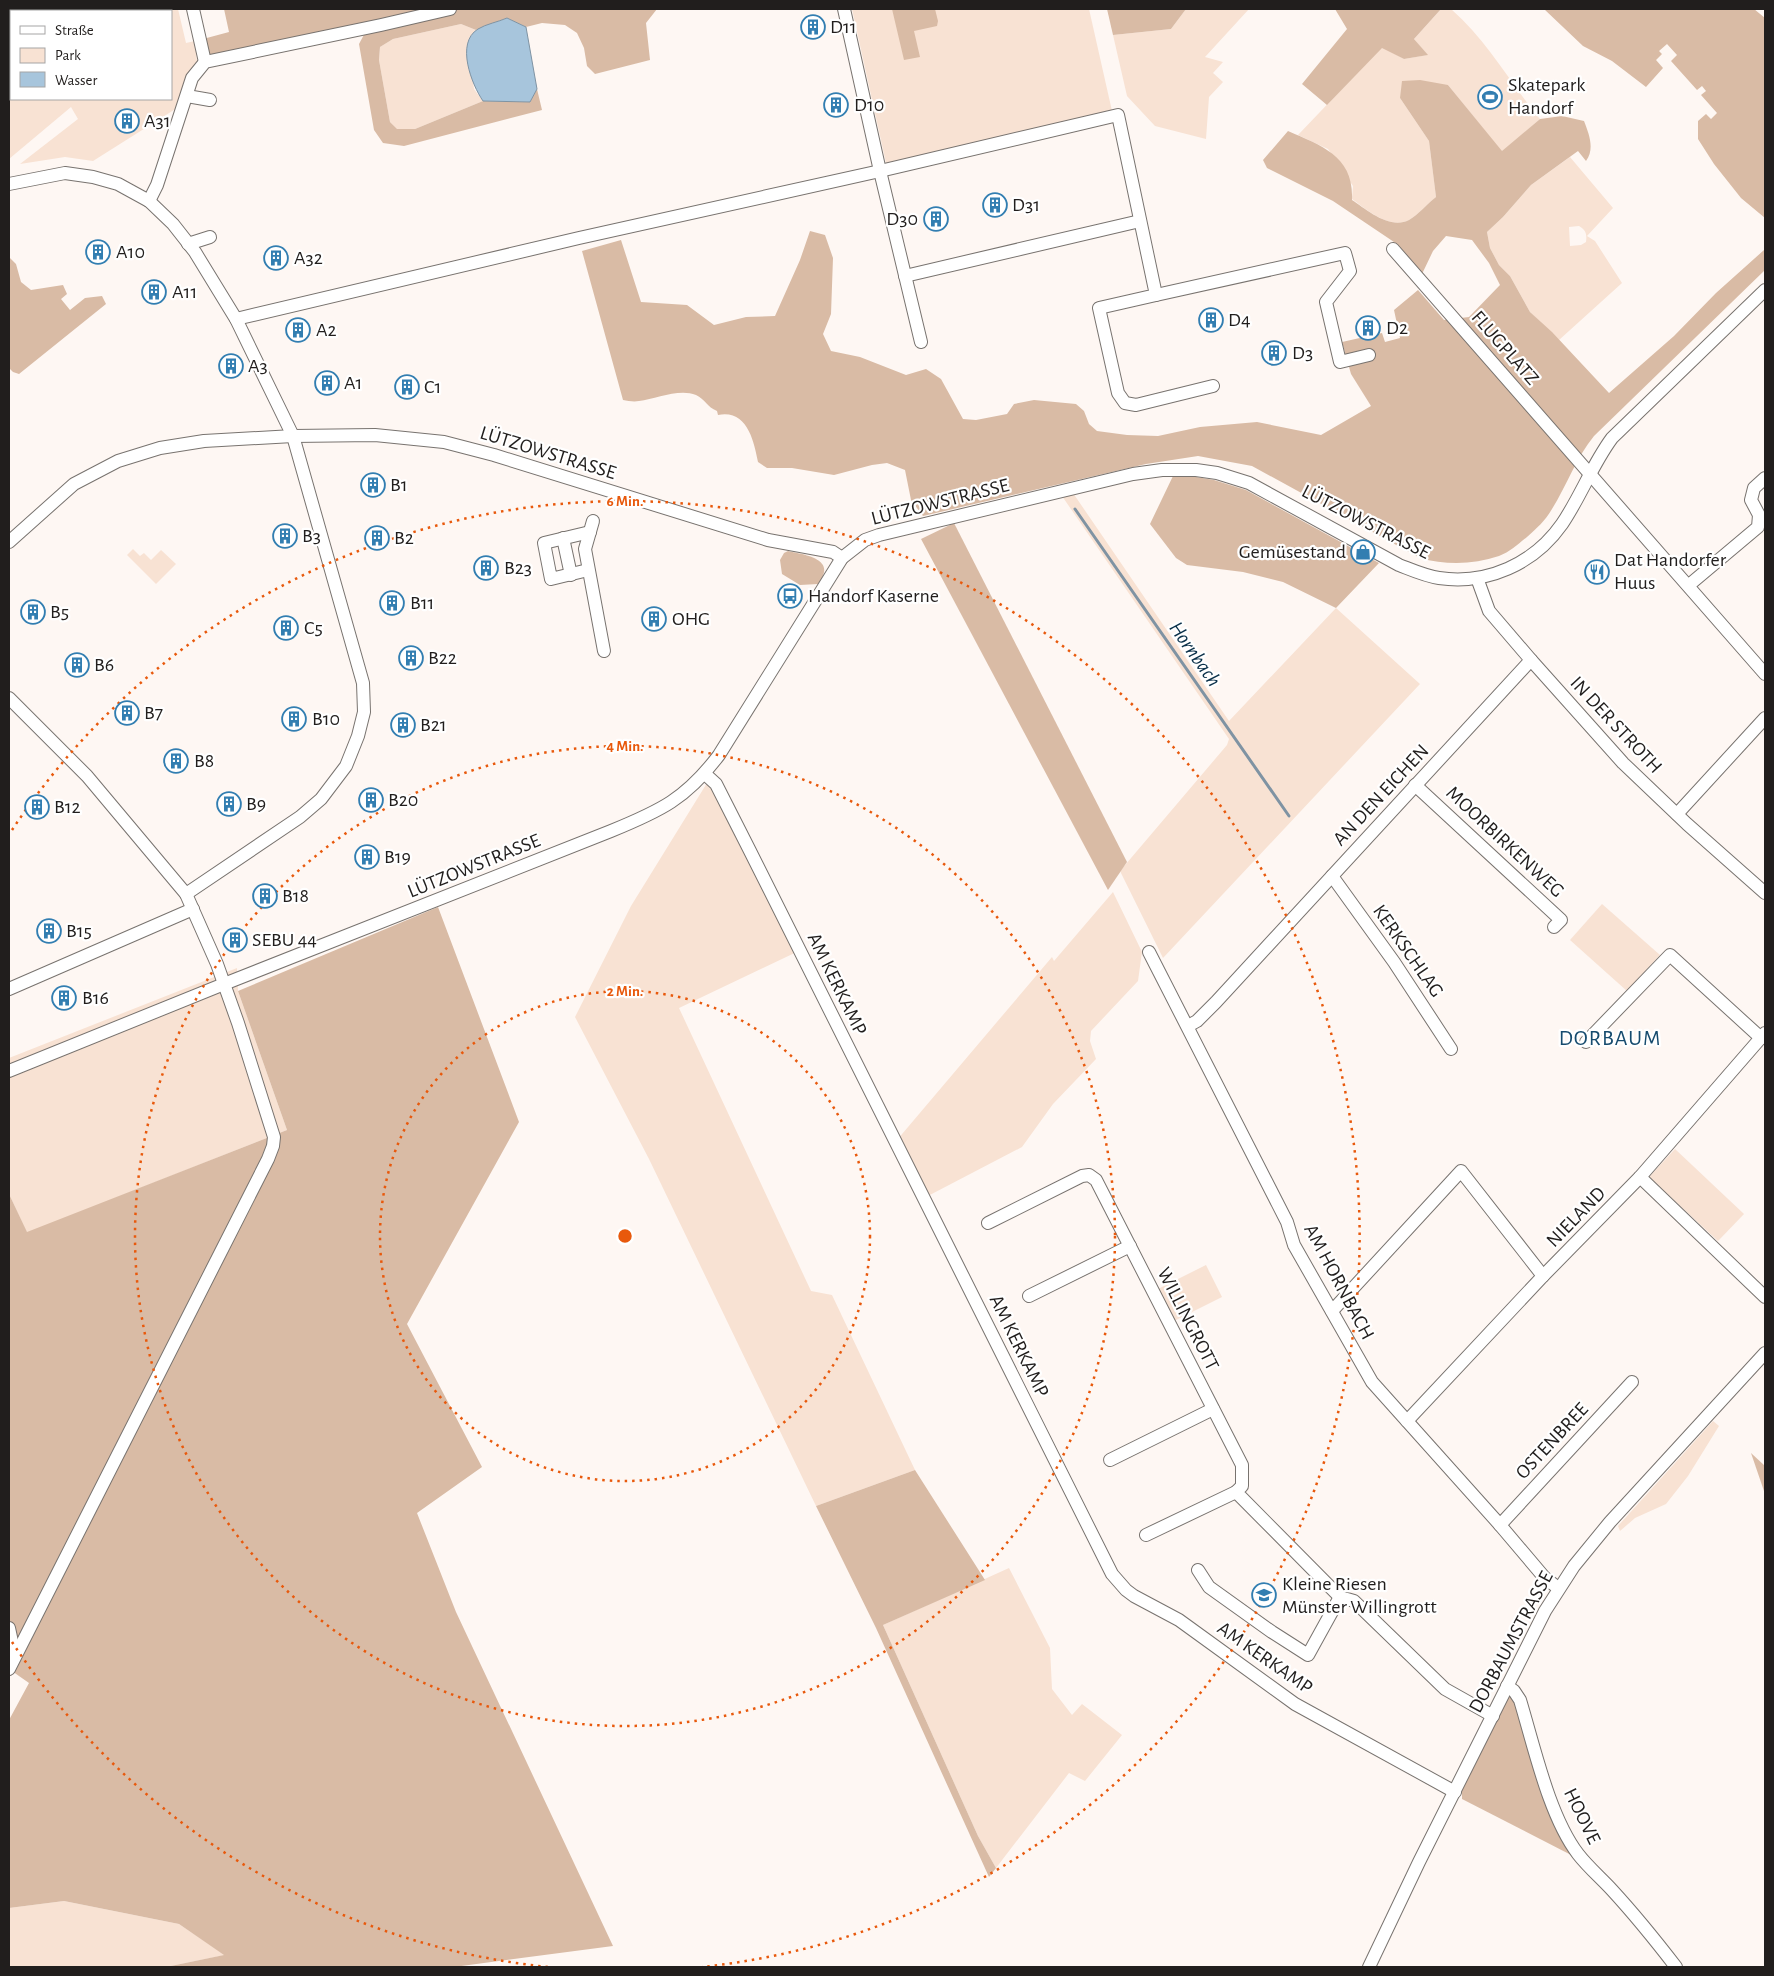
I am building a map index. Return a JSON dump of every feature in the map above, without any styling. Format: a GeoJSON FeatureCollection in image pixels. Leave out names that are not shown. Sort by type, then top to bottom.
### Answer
{"type":"FeatureCollection","features":[{"type":"Feature","properties":{"kind":"street"},"geometry":{"type":"LineString","coordinates":[[193,9],[205,62]]}},
{"type":"Feature","properties":{"kind":"street"},"geometry":{"type":"LineString","coordinates":[[149,201],[157,185],[192,78],[205,62],[374,27],[450,9]]}},
{"type":"Feature","properties":{"kind":"street"},"geometry":{"type":"LineString","coordinates":[[844,9],[921,342]]}},
{"type":"Feature","properties":{"kind":"street"},"geometry":{"type":"LineString","coordinates":[[187,96],[210,100]]}},
{"type":"Feature","properties":{"kind":"street"},"geometry":{"type":"LineString","coordinates":[[236,319],[1118,115],[1156,295]]}},
{"type":"Feature","properties":{"kind":"street"},"geometry":{"type":"LineString","coordinates":[[9,184],[65,173],[93,177],[118,184],[149,201],[173,224],[188,244],[236,319],[293,436],[363,683],[364,712],[358,736],[346,766],[321,799],[300,817],[186,894]]}},
{"type":"Feature","properties":{"kind":"street"},"geometry":{"type":"LineString","coordinates":[[905,276],[1140,221]]}},
{"type":"Feature","properties":{"kind":"street"},"geometry":{"type":"LineString","coordinates":[[188,244],[210,237]]}},
{"type":"Feature","properties":{"kind":"street","name":"FLUGPLATZ"},"geometry":{"type":"LineString","coordinates":[[1393,249],[1765,674]]}},
{"type":"Feature","properties":{"kind":"street"},"geometry":{"type":"LineString","coordinates":[[1213,386],[1136,405],[1125,402],[1118,393],[1099,308],[1345,253],[1350,271],[1326,302],[1340,362],[1369,355]]}},
{"type":"Feature","properties":{"kind":"street","name":"LÜTZOWSTRASSE"},"geometry":{"type":"LineString","coordinates":[[9,1071],[656,813],[691,789],[719,756],[842,558],[865,540],[879,535],[1133,474],[1186,469],[1218,473],[1249,483],[1399,565],[1418,572],[1438,578],[1477,578],[1500,573],[1520,564],[1544,545],[1562,523],[1590,472],[1612,438],[1765,290]]}},
{"type":"Feature","properties":{"kind":"street","name":"LÜTZOWSTRASSE"},"geometry":{"type":"LineString","coordinates":[[9,542],[74,484],[118,461],[160,448],[204,441],[293,436],[376,435],[444,442],[503,458],[768,540],[833,552],[842,558]]}},
{"type":"Feature","properties":{"kind":"street"},"geometry":{"type":"LineString","coordinates":[[1689,586],[1758,527],[1759,514],[1751,500],[1754,488],[1765,478]]}},
{"type":"Feature","properties":{"kind":"street"},"geometry":{"type":"LineString","coordinates":[[588,570],[551,579],[544,543],[563,538],[592,526],[585,549],[604,651]]}},
{"type":"Feature","properties":{"kind":"street"},"geometry":{"type":"LineString","coordinates":[[563,538],[571,575]]}},
{"type":"Feature","properties":{"kind":"street"},"geometry":{"type":"LineString","coordinates":[[1477,578],[1489,611],[1531,660]]}},
{"type":"Feature","properties":{"kind":"street","name":"AN DEN EICHEN"},"geometry":{"type":"LineString","coordinates":[[1188,1026],[1197,1021],[1210,1008],[1531,660]]}},
{"type":"Feature","properties":{"kind":"street","name":"IN DER STROTH"},"geometry":{"type":"LineString","coordinates":[[1531,660],[1610,750],[1677,814],[1765,893]]}},
{"type":"Feature","properties":{"kind":"street"},"geometry":{"type":"LineString","coordinates":[[9,698],[88,776],[186,894],[224,984],[274,1137],[274,1146],[9,1668]]}},
{"type":"Feature","properties":{"kind":"street"},"geometry":{"type":"LineString","coordinates":[[1677,814],[1765,718]]}},
{"type":"Feature","properties":{"kind":"street","name":"AM KERKAMP"},"geometry":{"type":"LineString","coordinates":[[705,774],[716,784],[750,850],[1112,1574],[1134,1596],[1179,1620],[1295,1704],[1455,1792]]}},
{"type":"Feature","properties":{"kind":"street","name":"MOORBIRKENWEG"},"geometry":{"type":"LineString","coordinates":[[1416,785],[1561,920],[1554,927]]}},
{"type":"Feature","properties":{"kind":"street","name":"KERKSCHLAG"},"geometry":{"type":"LineString","coordinates":[[1332,876],[1394,962],[1451,1049]]}},
{"type":"Feature","properties":{"kind":"street"},"geometry":{"type":"LineString","coordinates":[[9,989],[193,909]]}},
{"type":"Feature","properties":{"kind":"street","name":"AM HORNBACH"},"geometry":{"type":"LineString","coordinates":[[1149,952],[1287,1222],[1294,1245],[1372,1382],[1544,1577],[1558,1588]]}},
{"type":"Feature","properties":{"kind":"street"},"geometry":{"type":"LineString","coordinates":[[1586,1042],[1670,954],[1763,1036]]}},
{"type":"Feature","properties":{"kind":"street","name":"NIELAND"},"geometry":{"type":"LineString","coordinates":[[1407,1421],[1543,1276],[1640,1177],[1763,1036]]}},
{"type":"Feature","properties":{"kind":"street"},"geometry":{"type":"LineString","coordinates":[[1332,1310],[1461,1170],[1543,1276]]}},
{"type":"Feature","properties":{"kind":"street","name":"WILLINGROTT"},"geometry":{"type":"LineString","coordinates":[[988,1223],[1082,1176],[1090,1175],[1096,1180],[1242,1465],[1242,1486],[1236,1492]]}},
{"type":"Feature","properties":{"kind":"street"},"geometry":{"type":"LineString","coordinates":[[1640,1177],[1765,1297]]}},
{"type":"Feature","properties":{"kind":"street"},"geometry":{"type":"LineString","coordinates":[[1029,1296],[1130,1246]]}},
{"type":"Feature","properties":{"kind":"street","name":"DORBAUMSTRASSE"},"geometry":{"type":"LineString","coordinates":[[1369,1967],[1507,1686],[1558,1588],[1610,1522],[1765,1352]]}},
{"type":"Feature","properties":{"kind":"street","name":"OSTENBREE"},"geometry":{"type":"LineString","coordinates":[[1500,1525],[1632,1382]]}},
{"type":"Feature","properties":{"kind":"street"},"geometry":{"type":"LineString","coordinates":[[1110,1460],[1212,1409]]}},
{"type":"Feature","properties":{"kind":"street"},"geometry":{"type":"LineString","coordinates":[[1146,1535],[1236,1492],[1340,1597],[1354,1601],[1446,1689],[1493,1716]]}},
{"type":"Feature","properties":{"kind":"street"},"geometry":{"type":"LineString","coordinates":[[1198,1570],[1209,1587],[1308,1656],[1340,1597]]}},
{"type":"Feature","properties":{"kind":"street"},"geometry":{"type":"LineString","coordinates":[[9,1628],[15,1656]]}},
{"type":"Feature","properties":{"kind":"street","name":"HOOVE"},"geometry":{"type":"LineString","coordinates":[[1507,1686],[1514,1691],[1520,1700],[1541,1772],[1558,1819],[1569,1840],[1578,1854],[1628,1908],[1676,1967]]}},
{"type":"Feature","properties":{"kind":"green space"},"geometry":{"type":"Polygon","coordinates":[[[9,9],[178,9],[186,43],[195,41],[197,62],[177,108],[93,161],[65,157],[20,164],[78,119],[71,107],[9,159],[9,9]]]}},
{"type":"Feature","properties":{"kind":"green space"},"geometry":{"type":"Polygon","coordinates":[[[852,9],[1089,9],[1112,111],[886,163],[852,9]]]}},
{"type":"Feature","properties":{"kind":"green space"},"geometry":{"type":"Polygon","coordinates":[[[1186,9],[1249,9],[1205,57],[1223,62],[1213,73],[1223,82],[1209,97],[1206,139],[1155,126],[1127,96],[1113,35],[1171,29],[1186,9]]]}},
{"type":"Feature","properties":{"kind":"green space"},"geometry":{"type":"Polygon","coordinates":[[[1441,9],[1451,9],[1476,34],[1540,119],[1502,152],[1448,85],[1400,98],[1429,141],[1436,197],[1409,220],[1402,222],[1387,221],[1352,199],[1353,186],[1328,149],[1298,135],[1382,47],[1404,59],[1427,55],[1414,39],[1441,9]]]}},
{"type":"Feature","properties":{"kind":"green space"},"geometry":{"type":"Polygon","coordinates":[[[461,24],[476,30],[468,42],[474,89],[483,101],[415,129],[397,130],[390,122],[379,60],[380,47],[393,39],[461,24]]]}},
{"type":"Feature","properties":{"kind":"green space"},"geometry":{"type":"Polygon","coordinates":[[[1570,157],[1613,208],[1587,236],[1595,241],[1622,283],[1559,340],[1530,312],[1510,276],[1499,265],[1490,248],[1487,232],[1531,185],[1570,157]],[[1579,226],[1569,227],[1570,246],[1581,245],[1586,242],[1585,232],[1579,226]]]}},
{"type":"Feature","properties":{"kind":"green space"},"geometry":{"type":"Polygon","coordinates":[[[1073,493],[1229,721],[1336,608],[1420,684],[1163,958],[1120,871],[1227,745],[1229,739],[1062,496],[1073,493]]]}},
{"type":"Feature","properties":{"kind":"green space"},"geometry":{"type":"Polygon","coordinates":[[[133,549],[140,556],[144,553],[151,560],[161,550],[176,564],[156,584],[127,555],[133,549]]]}},
{"type":"Feature","properties":{"kind":"green space"},"geometry":{"type":"Polygon","coordinates":[[[707,783],[718,793],[803,949],[679,1008],[811,1291],[832,1295],[915,1470],[816,1506],[649,1159],[575,1017],[631,906],[707,783]]]}},
{"type":"Feature","properties":{"kind":"green space"},"geometry":{"type":"Polygon","coordinates":[[[1113,892],[1142,952],[1138,981],[1091,1031],[1090,1041],[1096,1059],[1053,1104],[1022,1147],[926,1197],[897,1140],[1052,957],[1054,961],[1113,892]]]}},
{"type":"Feature","properties":{"kind":"green space"},"geometry":{"type":"Polygon","coordinates":[[[1602,904],[1660,955],[1627,991],[1570,940],[1602,904]]]}},
{"type":"Feature","properties":{"kind":"green space"},"geometry":{"type":"Polygon","coordinates":[[[237,968],[238,991],[287,1130],[27,1233],[9,1194],[9,1058],[237,968]]]}},
{"type":"Feature","properties":{"kind":"green space"},"geometry":{"type":"Polygon","coordinates":[[[1675,1149],[1744,1214],[1718,1241],[1649,1177],[1675,1149]]]}},
{"type":"Feature","properties":{"kind":"green space"},"geometry":{"type":"Polygon","coordinates":[[[1206,1265],[1222,1297],[1174,1321],[1158,1289],[1206,1265]]]}},
{"type":"Feature","properties":{"kind":"green space"},"geometry":{"type":"Polygon","coordinates":[[[1713,1421],[1719,1426],[1688,1476],[1666,1504],[1635,1518],[1620,1531],[1618,1526],[1713,1421]]]}},
{"type":"Feature","properties":{"kind":"green space"},"geometry":{"type":"Polygon","coordinates":[[[1009,1568],[1050,1648],[1052,1689],[1072,1715],[1082,1704],[1122,1735],[1085,1781],[1069,1773],[996,1868],[978,1836],[883,1625],[1009,1568]]]}},
{"type":"Feature","properties":{"kind":"green space"},"geometry":{"type":"Polygon","coordinates":[[[64,1901],[179,1924],[225,1955],[166,1967],[9,1967],[9,1908],[64,1901]]]}},
{"type":"Feature","properties":{"kind":"shaded area"},"geometry":{"type":"Polygon","coordinates":[[[224,9],[657,9],[646,23],[650,60],[595,74],[587,66],[584,48],[577,33],[565,25],[542,23],[526,27],[507,18],[476,30],[461,24],[393,39],[380,47],[379,60],[390,122],[397,129],[415,129],[483,101],[530,102],[537,89],[542,110],[404,146],[383,143],[374,130],[359,44],[367,29],[210,61],[203,39],[229,32],[224,9]]]}},
{"type":"Feature","properties":{"kind":"shaded area"},"geometry":{"type":"Polygon","coordinates":[[[892,9],[935,9],[938,21],[937,26],[914,31],[920,57],[904,60],[892,9]]]}},
{"type":"Feature","properties":{"kind":"shaded area"},"geometry":{"type":"Polygon","coordinates":[[[1107,9],[1186,9],[1171,29],[1113,35],[1107,9]]]}},
{"type":"Feature","properties":{"kind":"shaded area"},"geometry":{"type":"Polygon","coordinates":[[[1335,9],[1441,9],[1414,39],[1428,55],[1404,59],[1382,48],[1327,105],[1302,84],[1347,29],[1335,9]]]}},
{"type":"Feature","properties":{"kind":"shaded area"},"geometry":{"type":"Polygon","coordinates":[[[1544,9],[1754,9],[1765,18],[1765,218],[1741,198],[1714,164],[1698,139],[1698,121],[1706,114],[1711,119],[1717,113],[1701,95],[1706,91],[1702,86],[1697,90],[1671,61],[1677,55],[1667,44],[1659,51],[1662,54],[1656,60],[1663,68],[1646,87],[1612,61],[1583,46],[1544,9]]]}},
{"type":"Feature","properties":{"kind":"shaded area"},"geometry":{"type":"Polygon","coordinates":[[[1420,80],[1448,85],[1502,151],[1540,119],[1562,116],[1584,121],[1591,146],[1586,161],[1578,151],[1531,185],[1487,232],[1490,248],[1499,265],[1510,276],[1530,312],[1552,332],[1609,393],[1674,336],[1716,293],[1764,250],[1765,246],[1765,270],[1594,436],[1582,453],[1547,517],[1527,537],[1499,556],[1459,563],[1439,562],[1420,558],[1252,466],[1198,456],[1146,464],[923,516],[911,500],[905,470],[887,463],[834,475],[792,468],[767,468],[758,462],[751,436],[742,422],[728,414],[718,415],[717,411],[696,395],[682,393],[646,400],[623,400],[582,251],[621,240],[641,302],[687,305],[714,325],[746,317],[775,316],[800,260],[810,231],[825,235],[833,258],[831,314],[823,334],[831,351],[860,357],[906,375],[926,369],[941,379],[963,419],[976,420],[1007,414],[1014,404],[1034,400],[1076,404],[1084,411],[1089,424],[1097,431],[1127,435],[1158,436],[1200,427],[1257,422],[1321,435],[1371,406],[1351,374],[1342,342],[1382,333],[1385,342],[1400,338],[1394,310],[1418,290],[1444,320],[1469,317],[1500,285],[1489,263],[1472,240],[1446,236],[1433,251],[1422,274],[1394,242],[1333,201],[1267,168],[1263,160],[1288,131],[1324,148],[1342,163],[1348,173],[1352,200],[1379,218],[1387,221],[1402,222],[1409,220],[1436,197],[1429,141],[1400,98],[1402,81],[1420,80]]]}},
{"type":"Feature","properties":{"kind":"shaded area"},"geometry":{"type":"Polygon","coordinates":[[[9,257],[16,264],[21,282],[31,290],[63,285],[67,294],[61,299],[70,310],[85,298],[102,296],[106,304],[19,374],[9,368],[9,257]]]}},
{"type":"Feature","properties":{"kind":"shaded area"},"geometry":{"type":"Polygon","coordinates":[[[1184,475],[1214,480],[1246,490],[1379,563],[1336,608],[1283,582],[1243,572],[1187,565],[1176,558],[1150,524],[1173,476],[1184,475]]]}},
{"type":"Feature","properties":{"kind":"shaded area"},"geometry":{"type":"Polygon","coordinates":[[[954,523],[1127,862],[1108,890],[921,539],[954,523]]]}},
{"type":"Feature","properties":{"kind":"shaded area"},"geometry":{"type":"Polygon","coordinates":[[[788,551],[811,557],[822,564],[824,569],[823,576],[818,584],[800,585],[782,574],[780,560],[784,553],[788,551]]]}},
{"type":"Feature","properties":{"kind":"shaded area"},"geometry":{"type":"Polygon","coordinates":[[[438,907],[519,1122],[407,1324],[482,1467],[417,1513],[456,1612],[613,1946],[454,1967],[166,1967],[224,1955],[179,1924],[64,1901],[9,1908],[9,1720],[29,1683],[9,1669],[9,1194],[27,1232],[287,1130],[238,991],[438,907]]]}},
{"type":"Feature","properties":{"kind":"shaded area"},"geometry":{"type":"Polygon","coordinates":[[[1751,1453],[1765,1466],[1765,1494],[1751,1453]]]}},
{"type":"Feature","properties":{"kind":"shaded area"},"geometry":{"type":"Polygon","coordinates":[[[915,1470],[985,1580],[883,1625],[978,1836],[996,1868],[989,1877],[876,1628],[816,1506],[915,1470]]]}},
{"type":"Feature","properties":{"kind":"shaded area"},"geometry":{"type":"Polygon","coordinates":[[[1509,1692],[1522,1698],[1575,1857],[1462,1799],[1462,1790],[1509,1692]]]}},
{"type":"Feature","properties":{"kind":"water"},"geometry":{"type":"Polygon","coordinates":[[[507,18],[526,27],[537,89],[530,102],[483,101],[471,75],[467,54],[471,35],[481,27],[507,18]]]}},
{"type":"Feature","properties":{"kind":"waterway","name":"Hornbach"},"geometry":{"type":"LineString","coordinates":[[1075,509],[1289,816]]}},
{"type":"Feature","properties":{"kind":"place","name":"D11"},"geometry":{"type":"Point","coordinates":[813,27]}},
{"type":"Feature","properties":{"kind":"place","name":"Skatepark Handorf"},"geometry":{"type":"Point","coordinates":[1490,97]}},
{"type":"Feature","properties":{"kind":"place","name":"D10"},"geometry":{"type":"Point","coordinates":[836,105]}},
{"type":"Feature","properties":{"kind":"place","name":"A31"},"geometry":{"type":"Point","coordinates":[127,121]}},
{"type":"Feature","properties":{"kind":"place","name":"D31"},"geometry":{"type":"Point","coordinates":[995,205]}},
{"type":"Feature","properties":{"kind":"place","name":"D30"},"geometry":{"type":"Point","coordinates":[936,219]}},
{"type":"Feature","properties":{"kind":"place","name":"A10"},"geometry":{"type":"Point","coordinates":[98,252]}},
{"type":"Feature","properties":{"kind":"place","name":"A32"},"geometry":{"type":"Point","coordinates":[276,258]}},
{"type":"Feature","properties":{"kind":"place","name":"A11"},"geometry":{"type":"Point","coordinates":[154,292]}},
{"type":"Feature","properties":{"kind":"place","name":"D4"},"geometry":{"type":"Point","coordinates":[1211,320]}},
{"type":"Feature","properties":{"kind":"place","name":"D2"},"geometry":{"type":"Point","coordinates":[1368,328]}},
{"type":"Feature","properties":{"kind":"place","name":"A2"},"geometry":{"type":"Point","coordinates":[298,330]}},
{"type":"Feature","properties":{"kind":"place","name":"D3"},"geometry":{"type":"Point","coordinates":[1274,353]}},
{"type":"Feature","properties":{"kind":"place","name":"A3"},"geometry":{"type":"Point","coordinates":[231,366]}},
{"type":"Feature","properties":{"kind":"place","name":"A1"},"geometry":{"type":"Point","coordinates":[327,383]}},
{"type":"Feature","properties":{"kind":"place","name":"C1"},"geometry":{"type":"Point","coordinates":[407,387]}},
{"type":"Feature","properties":{"kind":"place","name":"B1"},"geometry":{"type":"Point","coordinates":[373,485]}},
{"type":"Feature","properties":{"kind":"place","name":"B3"},"geometry":{"type":"Point","coordinates":[285,536]}},
{"type":"Feature","properties":{"kind":"place","name":"B2"},"geometry":{"type":"Point","coordinates":[377,538]}},
{"type":"Feature","properties":{"kind":"place","name":"Gemüsestand"},"geometry":{"type":"Point","coordinates":[1363,552]}},
{"type":"Feature","properties":{"kind":"place","name":"B23"},"geometry":{"type":"Point","coordinates":[486,568]}},
{"type":"Feature","properties":{"kind":"place","name":"Dat Handorfer Huus"},"geometry":{"type":"Point","coordinates":[1597,572]}},
{"type":"Feature","properties":{"kind":"place","name":"Handorf Kaserne"},"geometry":{"type":"Point","coordinates":[790,596]}},
{"type":"Feature","properties":{"kind":"place","name":"B11"},"geometry":{"type":"Point","coordinates":[392,603]}},
{"type":"Feature","properties":{"kind":"place","name":"B5"},"geometry":{"type":"Point","coordinates":[33,612]}},
{"type":"Feature","properties":{"kind":"place","name":"OHG"},"geometry":{"type":"Point","coordinates":[654,619]}},
{"type":"Feature","properties":{"kind":"place","name":"C5"},"geometry":{"type":"Point","coordinates":[286,628]}},
{"type":"Feature","properties":{"kind":"place","name":"B22"},"geometry":{"type":"Point","coordinates":[411,658]}},
{"type":"Feature","properties":{"kind":"place","name":"B6"},"geometry":{"type":"Point","coordinates":[77,665]}},
{"type":"Feature","properties":{"kind":"place","name":"B7"},"geometry":{"type":"Point","coordinates":[127,713]}},
{"type":"Feature","properties":{"kind":"place","name":"B10"},"geometry":{"type":"Point","coordinates":[294,719]}},
{"type":"Feature","properties":{"kind":"place","name":"B21"},"geometry":{"type":"Point","coordinates":[403,725]}},
{"type":"Feature","properties":{"kind":"place","name":"B8"},"geometry":{"type":"Point","coordinates":[176,761]}},
{"type":"Feature","properties":{"kind":"place","name":"B20"},"geometry":{"type":"Point","coordinates":[371,800]}},
{"type":"Feature","properties":{"kind":"place","name":"B9"},"geometry":{"type":"Point","coordinates":[229,804]}},
{"type":"Feature","properties":{"kind":"place","name":"B12"},"geometry":{"type":"Point","coordinates":[37,807]}},
{"type":"Feature","properties":{"kind":"place","name":"B19"},"geometry":{"type":"Point","coordinates":[367,857]}},
{"type":"Feature","properties":{"kind":"place","name":"B18"},"geometry":{"type":"Point","coordinates":[265,896]}},
{"type":"Feature","properties":{"kind":"place","name":"B15"},"geometry":{"type":"Point","coordinates":[49,931]}},
{"type":"Feature","properties":{"kind":"place","name":"SEBU 44"},"geometry":{"type":"Point","coordinates":[235,940]}},
{"type":"Feature","properties":{"kind":"place","name":"B16"},"geometry":{"type":"Point","coordinates":[64,998]}},
{"type":"Feature","properties":{"kind":"place","name":"Kleine Riesen Münster Willingrott"},"geometry":{"type":"Point","coordinates":[1264,1595]}},
{"type":"Feature","properties":{"kind":"district","name":"DORBAUM"},"geometry":{"type":"Point","coordinates":[1610,1038]}}]}
